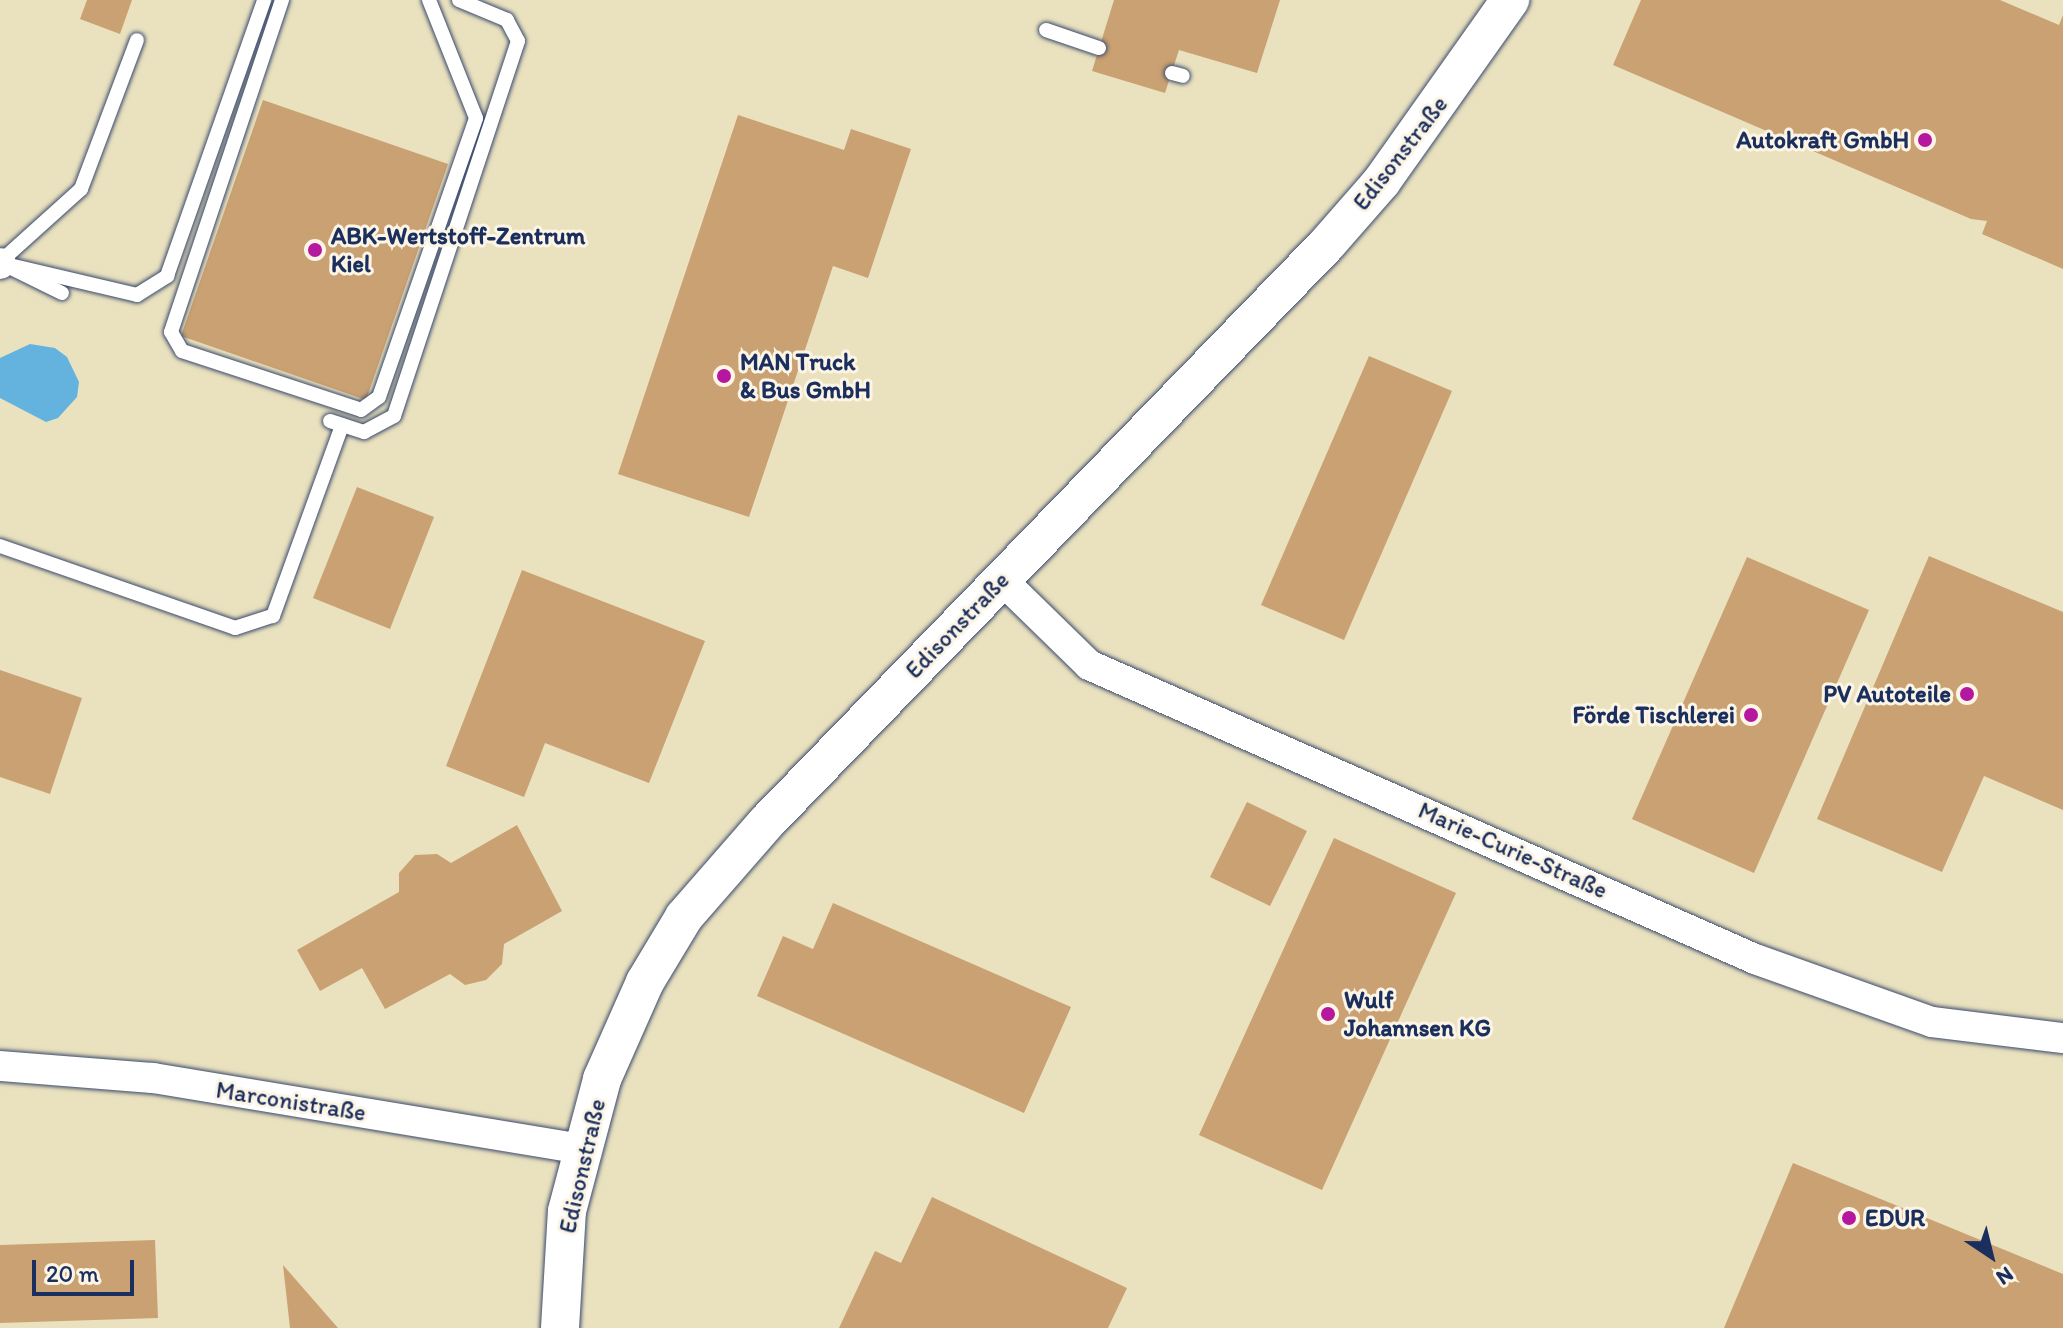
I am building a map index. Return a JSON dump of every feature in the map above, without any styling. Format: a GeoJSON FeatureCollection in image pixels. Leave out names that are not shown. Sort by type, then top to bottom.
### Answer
{"type":"FeatureCollection","features":[{"type":"Feature","properties":{"kind":"street","name":"Edisonstraße"},"geometry":{"type":"LineString","coordinates":[[560,1328],[567,1211],[582,1149],[621,1031],[684,917],[744,845],[1328,243],[1391,169],[1510,0]]}},
{"type":"Feature","properties":{"kind":"street","name":"Marie-Curie-Straße"},"geometry":{"type":"LineString","coordinates":[[1001,579],[1089,665],[1755,959],[1932,1022],[2063,1038]]}},
{"type":"Feature","properties":{"kind":"street","name":"Marconistraße"},"geometry":{"type":"LineString","coordinates":[[0,1066],[153,1078],[582,1149]]}},
{"type":"Feature","properties":{"kind":"lane"},"geometry":{"type":"LineString","coordinates":[[0,263],[137,295],[167,276],[264,0]]}},
{"type":"Feature","properties":{"kind":"lane"},"geometry":{"type":"LineString","coordinates":[[282,0],[171,332],[182,351],[361,410],[379,397],[476,118],[429,0]]}},
{"type":"Feature","properties":{"kind":"lane"},"geometry":{"type":"LineString","coordinates":[[0,546],[235,628],[273,616],[336,423],[364,432],[394,416],[518,41],[507,20],[459,0]]}},
{"type":"Feature","properties":{"kind":"lane"},"geometry":{"type":"LineString","coordinates":[[1046,30],[1099,48]]}},
{"type":"Feature","properties":{"kind":"lane"},"geometry":{"type":"LineString","coordinates":[[0,263],[81,189],[137,40]]}},
{"type":"Feature","properties":{"kind":"lane"},"geometry":{"type":"LineString","coordinates":[[0,263],[62,293]]}},
{"type":"Feature","properties":{"kind":"water"},"geometry":{"type":"Polygon","coordinates":[[[30,344],[55,348],[67,357],[79,382],[77,397],[58,418],[46,422],[0,398],[0,358],[30,344]]]}},
{"type":"Feature","properties":{"kind":"building"},"geometry":{"type":"Polygon","coordinates":[[[87,0],[132,0],[120,34],[80,19],[87,0]]]}},
{"type":"Feature","properties":{"kind":"building"},"geometry":{"type":"Polygon","coordinates":[[[1114,0],[1280,0],[1257,73],[1179,50],[1165,93],[1092,71],[1114,0]]]}},
{"type":"Feature","properties":{"kind":"building","name":"Autokraft GmbH"},"geometry":{"type":"Polygon","coordinates":[[[1641,0],[2000,0],[2059,25],[2063,15],[2063,269],[1982,234],[1987,221],[1971,219],[1613,65],[1641,0]]]}},
{"type":"Feature","properties":{"kind":"building","name":"ABK-Wertstoff-Zentrum Kiel"},"geometry":{"type":"Polygon","coordinates":[[[263,100],[448,164],[366,400],[181,336],[263,100]]]}},
{"type":"Feature","properties":{"kind":"building","name":"MAN Truck & Bus GmbH"},"geometry":{"type":"Polygon","coordinates":[[[738,115],[844,150],[851,129],[911,149],[868,278],[833,266],[749,517],[618,474],[738,115]]]}},
{"type":"Feature","properties":{"kind":"building"},"geometry":{"type":"Polygon","coordinates":[[[1369,356],[1452,391],[1344,640],[1261,605],[1369,356]]]}},
{"type":"Feature","properties":{"kind":"building"},"geometry":{"type":"Polygon","coordinates":[[[357,487],[434,517],[390,629],[313,598],[357,487]]]}},
{"type":"Feature","properties":{"kind":"building","name":"PV Autoteile"},"geometry":{"type":"Polygon","coordinates":[[[1929,556],[2063,612],[2063,810],[1984,776],[1942,872],[1817,819],[1929,556]]]}},
{"type":"Feature","properties":{"kind":"building","name":"Förde Tischlerei"},"geometry":{"type":"Polygon","coordinates":[[[1747,557],[1869,610],[1754,873],[1632,819],[1747,557]]]}},
{"type":"Feature","properties":{"kind":"building"},"geometry":{"type":"Polygon","coordinates":[[[522,570],[705,641],[649,783],[545,743],[524,797],[446,766],[522,570]]]}},
{"type":"Feature","properties":{"kind":"building"},"geometry":{"type":"Polygon","coordinates":[[[0,670],[82,698],[50,794],[0,777],[0,670]]]}},
{"type":"Feature","properties":{"kind":"building"},"geometry":{"type":"Polygon","coordinates":[[[1247,802],[1307,831],[1270,906],[1210,877],[1247,802]]]}},
{"type":"Feature","properties":{"kind":"building"},"geometry":{"type":"Polygon","coordinates":[[[517,825],[562,911],[504,944],[502,964],[486,980],[465,985],[450,974],[385,1009],[362,968],[320,991],[297,950],[399,892],[399,873],[415,855],[437,854],[451,863],[517,825]]]}},
{"type":"Feature","properties":{"kind":"building","name":"Wulf Johannsen KG"},"geometry":{"type":"Polygon","coordinates":[[[1334,838],[1456,893],[1322,1190],[1199,1135],[1334,838]]]}},
{"type":"Feature","properties":{"kind":"building"},"geometry":{"type":"Polygon","coordinates":[[[833,903],[1071,1007],[1024,1113],[757,996],[783,936],[813,949],[833,903]]]}},
{"type":"Feature","properties":{"kind":"building","name":"EDUR"},"geometry":{"type":"Polygon","coordinates":[[[1793,1163],[2063,1274],[2063,1328],[1724,1328],[1793,1163]]]}},
{"type":"Feature","properties":{"kind":"building"},"geometry":{"type":"Polygon","coordinates":[[[932,1197],[1127,1288],[1108,1328],[839,1328],[875,1251],[901,1263],[932,1197]]]}},
{"type":"Feature","properties":{"kind":"building"},"geometry":{"type":"Polygon","coordinates":[[[155,1240],[158,1318],[0,1323],[0,1245],[155,1240]]]}},
{"type":"Feature","properties":{"kind":"building"},"geometry":{"type":"Polygon","coordinates":[[[283,1265],[338,1328],[290,1328],[283,1265]]]}},
{"type":"Feature","properties":{"kind":"place","name":"Autokraft GmbH"},"geometry":{"type":"Point","coordinates":[1925,140]}},
{"type":"Feature","properties":{"kind":"place","name":"ABK-Wertstoff-Zentrum Kiel"},"geometry":{"type":"Point","coordinates":[315,250]}},
{"type":"Feature","properties":{"kind":"place","name":"MAN Truck & Bus GmbH"},"geometry":{"type":"Point","coordinates":[724,376]}},
{"type":"Feature","properties":{"kind":"place","name":"PV Autoteile"},"geometry":{"type":"Point","coordinates":[1967,694]}},
{"type":"Feature","properties":{"kind":"place","name":"Förde Tischlerei"},"geometry":{"type":"Point","coordinates":[1751,715]}},
{"type":"Feature","properties":{"kind":"place","name":"Wulf Johannsen KG"},"geometry":{"type":"Point","coordinates":[1328,1014]}},
{"type":"Feature","properties":{"kind":"place","name":"EDUR"},"geometry":{"type":"Point","coordinates":[1849,1218]}}]}
